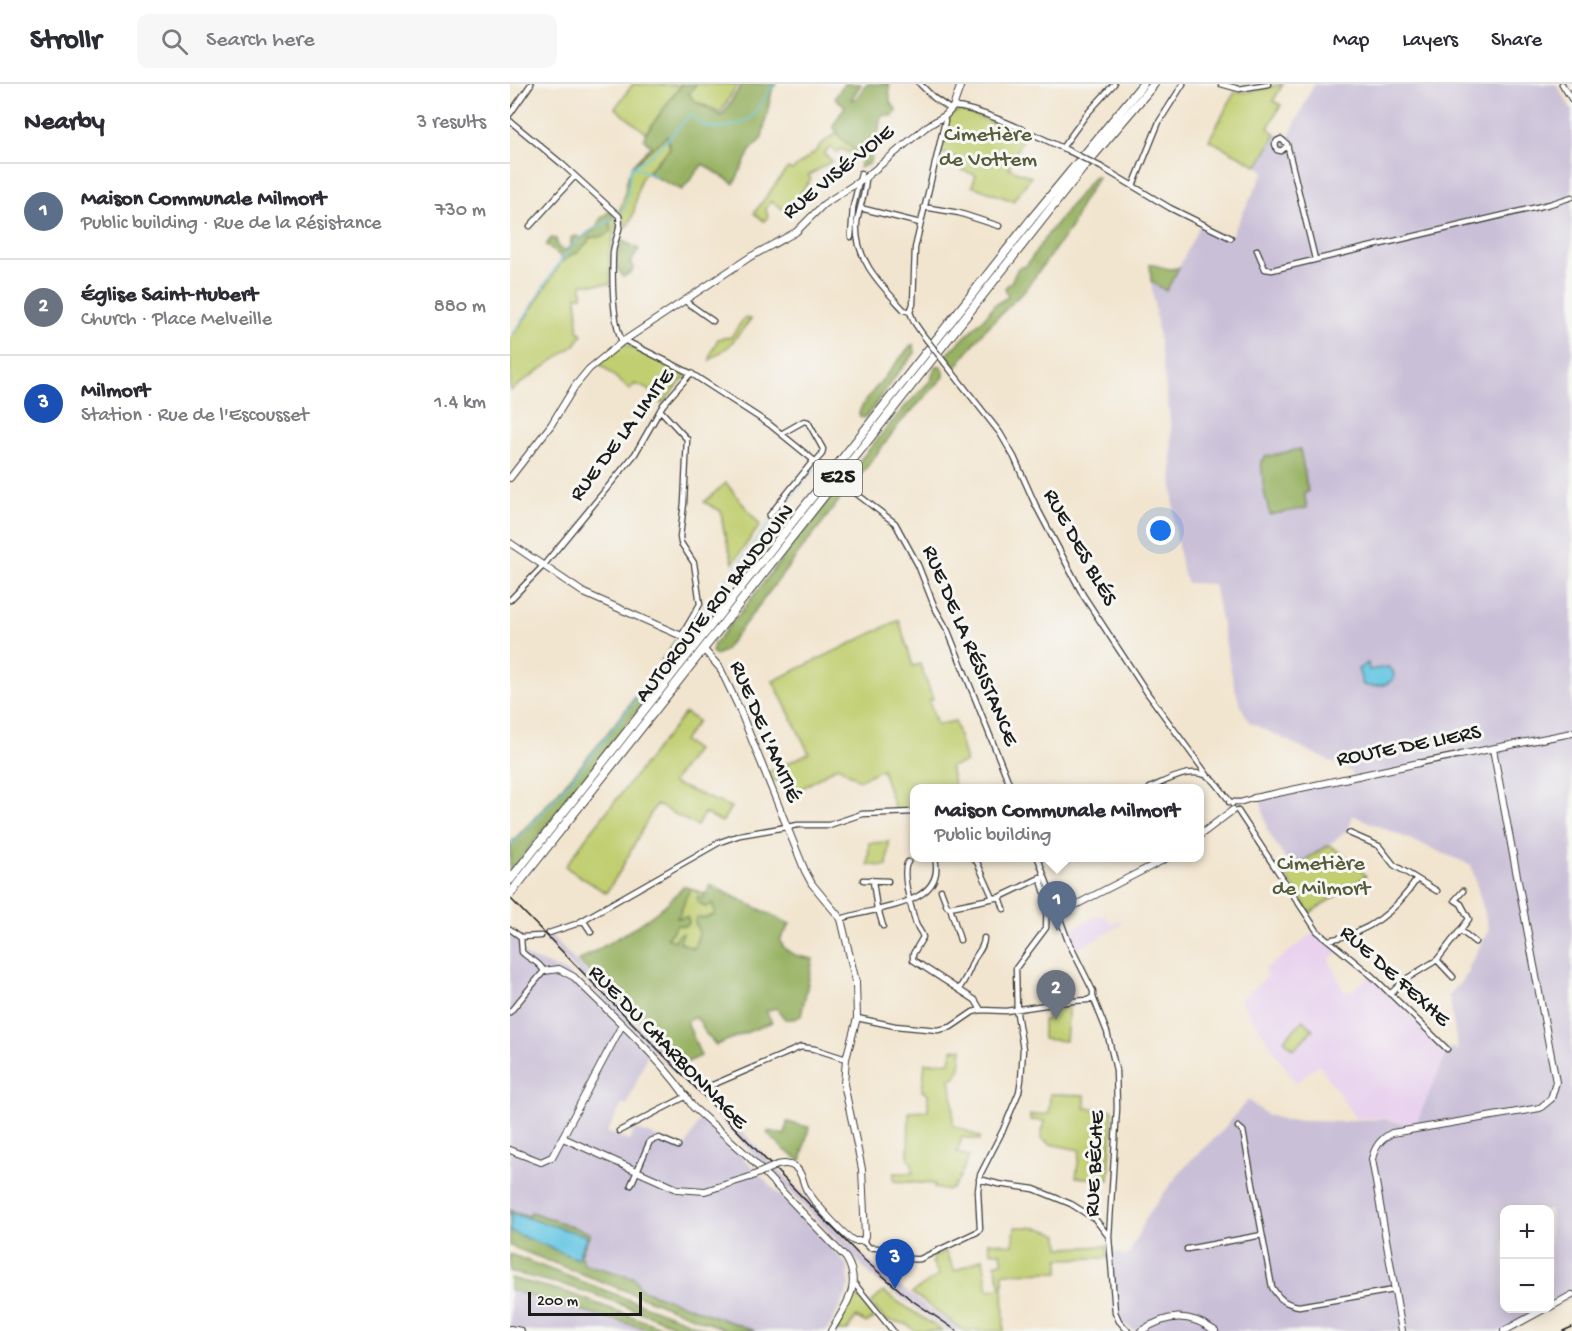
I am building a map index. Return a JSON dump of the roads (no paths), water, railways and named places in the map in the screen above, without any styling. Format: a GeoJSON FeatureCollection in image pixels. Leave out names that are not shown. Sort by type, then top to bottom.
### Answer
{"type":"FeatureCollection","features":[{"type":"Feature","properties":{"kind":"highway","name":"AUTOROUTE ROI BAUDOUIN"},"geometry":{"type":"LineString","coordinates":[[510,894],[521,873],[1033,217],[1143,84]]}},
{"type":"Feature","properties":{"kind":"highway","name":"AUTOROUTE ROI BAUDOUIN"},"geometry":{"type":"LineString","coordinates":[[510,880],[521,873],[1075,178],[1154,84]]}},
{"type":"Feature","properties":{"kind":"street"},"geometry":{"type":"LineString","coordinates":[[510,114],[531,84]]}},
{"type":"Feature","properties":{"kind":"street"},"geometry":{"type":"LineString","coordinates":[[920,84],[934,98],[952,108],[962,107],[986,115],[1069,151],[1170,208],[1231,238]]}},
{"type":"Feature","properties":{"kind":"street","name":"RUE VISÉ-VOIE"},"geometry":{"type":"LineString","coordinates":[[510,478],[589,369],[623,341],[762,249],[796,232],[824,204],[858,183],[864,175],[921,131],[944,117],[952,108],[961,84]]}},
{"type":"Feature","properties":{"kind":"street"},"geometry":{"type":"LineString","coordinates":[[1062,148],[1086,115],[1114,84]]}},
{"type":"Feature","properties":{"kind":"street"},"geometry":{"type":"LineString","coordinates":[[1133,186],[1159,122],[1183,84]]}},
{"type":"Feature","properties":{"kind":"street"},"geometry":{"type":"LineString","coordinates":[[1221,84],[1239,89],[1268,84]]}},
{"type":"Feature","properties":{"kind":"street"},"geometry":{"type":"LineString","coordinates":[[1562,84],[1572,100]]}},
{"type":"Feature","properties":{"kind":"street"},"geometry":{"type":"LineString","coordinates":[[910,312],[915,248],[945,121],[944,117]]}},
{"type":"Feature","properties":{"kind":"street"},"geometry":{"type":"LineString","coordinates":[[510,121],[619,216],[620,226],[613,251],[617,327],[623,341],[691,373],[769,424],[827,471]]}},
{"type":"Feature","properties":{"kind":"street"},"geometry":{"type":"LineString","coordinates":[[1287,146],[1315,259]]}},
{"type":"Feature","properties":{"kind":"street","name":"RUE DES BLÉS"},"geometry":{"type":"LineString","coordinates":[[864,175],[857,230],[859,246],[866,263],[904,310],[910,312],[923,335],[1000,433],[1083,595],[1148,694],[1233,806]]}},
{"type":"Feature","properties":{"kind":"street"},"geometry":{"type":"LineString","coordinates":[[530,226],[575,176]]}},
{"type":"Feature","properties":{"kind":"street"},"geometry":{"type":"LineString","coordinates":[[851,237],[858,183]]}},
{"type":"Feature","properties":{"kind":"street"},"geometry":{"type":"LineString","coordinates":[[1257,250],[1265,269],[1272,270],[1572,197]]}},
{"type":"Feature","properties":{"kind":"street"},"geometry":{"type":"LineString","coordinates":[[924,207],[959,213],[999,226]]}},
{"type":"Feature","properties":{"kind":"street"},"geometry":{"type":"LineString","coordinates":[[860,208],[920,223]]}},
{"type":"Feature","properties":{"kind":"street"},"geometry":{"type":"LineString","coordinates":[[685,301],[713,321]]}},
{"type":"Feature","properties":{"kind":"street","name":"RUE DE LA LIMITE"},"geometry":{"type":"LineString","coordinates":[[510,600],[543,566],[635,454],[660,410],[691,373]]}},
{"type":"Feature","properties":{"kind":"street"},"geometry":{"type":"LineString","coordinates":[[660,410],[687,439],[680,537],[681,543],[694,563],[699,604],[682,635]]}},
{"type":"Feature","properties":{"kind":"street"},"geometry":{"type":"LineString","coordinates":[[769,516],[822,454],[823,449],[808,422],[804,421],[781,434]]}},
{"type":"Feature","properties":{"kind":"street","name":"RUE DE LA RÉSISTANCE"},"geometry":{"type":"LineString","coordinates":[[841,482],[891,519],[901,531],[948,631],[1009,784]]}},
{"type":"Feature","properties":{"kind":"street"},"geometry":{"type":"LineString","coordinates":[[510,543],[584,593],[693,641]]}},
{"type":"Feature","properties":{"kind":"street","name":"RUE DE L'AMITIÉ"},"geometry":{"type":"LineString","coordinates":[[706,652],[720,668],[739,708],[786,828],[812,884],[841,919]]}},
{"type":"Feature","properties":{"kind":"street","name":"ROUTE DE LIERS"},"geometry":{"type":"LineString","coordinates":[[1233,806],[1254,798],[1572,733]]}},
{"type":"Feature","properties":{"kind":"street"},"geometry":{"type":"LineString","coordinates":[[1402,1331],[1372,1159],[1374,1150],[1392,1133],[1540,1108],[1551,1099],[1556,1082],[1492,749]]}},
{"type":"Feature","properties":{"kind":"street"},"geometry":{"type":"LineString","coordinates":[[1162,784],[1187,774],[1208,776]]}},
{"type":"Feature","properties":{"kind":"street"},"geometry":{"type":"LineString","coordinates":[[1204,832],[1233,806],[1235,801],[1242,804]]}},
{"type":"Feature","properties":{"kind":"street","name":"RUE DE FEXHE"},"geometry":{"type":"LineString","coordinates":[[1233,806],[1309,921],[1447,1049]]}},
{"type":"Feature","properties":{"kind":"street"},"geometry":{"type":"LineString","coordinates":[[549,933],[583,920],[720,842],[740,835],[805,824],[829,825],[862,814],[910,812]]}},
{"type":"Feature","properties":{"kind":"street"},"geometry":{"type":"LineString","coordinates":[[1349,833],[1379,846],[1394,865],[1437,891]]}},
{"type":"Feature","properties":{"kind":"street"},"geometry":{"type":"LineString","coordinates":[[908,862],[905,865],[904,875],[917,927],[922,932],[922,939],[913,954],[913,960],[977,1001],[981,1010]]}},
{"type":"Feature","properties":{"kind":"street"},"geometry":{"type":"LineString","coordinates":[[863,1241],[865,1236],[863,1175],[844,1084],[846,1059],[857,1017],[856,982],[841,919],[921,896],[931,886],[936,875],[935,862]]}},
{"type":"Feature","properties":{"kind":"street"},"geometry":{"type":"LineString","coordinates":[[977,862],[993,898]]}},
{"type":"Feature","properties":{"kind":"street"},"geometry":{"type":"LineString","coordinates":[[563,1138],[677,1190],[688,1192],[713,1190],[777,1165],[786,1164],[797,1169],[808,1193],[854,1241],[863,1241],[870,1248],[880,1248],[912,1260],[920,1259],[977,1232],[981,1226],[978,1196],[982,1168],[1003,1130],[1019,1092],[1023,1049],[1017,1009],[1016,968],[1044,933],[1047,923],[1046,896],[1039,862]]}},
{"type":"Feature","properties":{"kind":"street"},"geometry":{"type":"LineString","coordinates":[[1058,914],[1159,862]]}},
{"type":"Feature","properties":{"kind":"street"},"geometry":{"type":"LineString","coordinates":[[857,1017],[895,1026],[938,1030],[951,1027],[973,1012],[981,1010],[1006,1011],[1088,1000],[1093,997],[1093,991],[1068,943],[1042,877]]}},
{"type":"Feature","properties":{"kind":"street"},"geometry":{"type":"LineString","coordinates":[[950,907],[1000,897],[1042,877]]}},
{"type":"Feature","properties":{"kind":"street"},"geometry":{"type":"LineString","coordinates":[[1329,940],[1343,938],[1377,922],[1394,910],[1417,879]]}},
{"type":"Feature","properties":{"kind":"street"},"geometry":{"type":"LineString","coordinates":[[863,880],[888,881]]}},
{"type":"Feature","properties":{"kind":"street"},"geometry":{"type":"LineString","coordinates":[[873,881],[883,926]]}},
{"type":"Feature","properties":{"kind":"street"},"geometry":{"type":"LineString","coordinates":[[941,890],[947,906],[950,907],[960,940]]}},
{"type":"Feature","properties":{"kind":"street"},"geometry":{"type":"LineString","coordinates":[[1390,994],[1406,980],[1437,960],[1469,919],[1461,904],[1455,900],[1463,891]]}},
{"type":"Feature","properties":{"kind":"street"},"geometry":{"type":"LineString","coordinates":[[1000,897],[1004,909]]}},
{"type":"Feature","properties":{"kind":"street"},"geometry":{"type":"LineString","coordinates":[[583,920],[591,932]]}},
{"type":"Feature","properties":{"kind":"street"},"geometry":{"type":"LineString","coordinates":[[510,929],[521,937],[541,936]]}},
{"type":"Feature","properties":{"kind":"street"},"geometry":{"type":"LineString","coordinates":[[1460,930],[1475,942]]}},
{"type":"Feature","properties":{"kind":"street"},"geometry":{"type":"LineString","coordinates":[[510,1012],[544,971],[535,960],[522,952],[521,937]]}},
{"type":"Feature","properties":{"kind":"street"},"geometry":{"type":"LineString","coordinates":[[959,989],[971,970],[984,938]]}},
{"type":"Feature","properties":{"kind":"street"},"geometry":{"type":"LineString","coordinates":[[1437,960],[1453,977]]}},
{"type":"Feature","properties":{"kind":"street","name":"RUE DU CHARBONNAGE"},"geometry":{"type":"LineString","coordinates":[[544,971],[559,969],[567,972],[622,1025],[668,1073],[693,1107],[743,1151],[842,1253],[854,1272],[854,1283]]}},
{"type":"Feature","properties":{"kind":"street","name":"RUE BÊCHE"},"geometry":{"type":"LineString","coordinates":[[1093,997],[1107,1032],[1116,1070],[1117,1108],[1109,1237],[1115,1312],[1128,1331]]}},
{"type":"Feature","properties":{"kind":"street"},"geometry":{"type":"LineString","coordinates":[[510,1149],[541,1162],[555,1154],[622,1025]]}},
{"type":"Feature","properties":{"kind":"street"},"geometry":{"type":"LineString","coordinates":[[703,1089],[801,1047],[846,1059]]}},
{"type":"Feature","properties":{"kind":"street"},"geometry":{"type":"LineString","coordinates":[[619,1131],[687,1096]]}},
{"type":"Feature","properties":{"kind":"street"},"geometry":{"type":"LineString","coordinates":[[1238,1127],[1243,1131],[1272,1287],[1277,1296],[1290,1304],[1299,1306],[1394,1290]]}},
{"type":"Feature","properties":{"kind":"street"},"geometry":{"type":"LineString","coordinates":[[631,1185],[650,1141],[659,1138],[678,1146]]}},
{"type":"Feature","properties":{"kind":"street"},"geometry":{"type":"LineString","coordinates":[[979,1179],[1034,1189],[1071,1204],[1095,1219],[1109,1237]]}},
{"type":"Feature","properties":{"kind":"street"},"geometry":{"type":"LineString","coordinates":[[1187,1249],[1262,1235]]}},
{"type":"Feature","properties":{"kind":"street"},"geometry":{"type":"LineString","coordinates":[[831,1331],[851,1295],[854,1283]]}},
{"type":"Feature","properties":{"kind":"street"},"geometry":{"type":"LineString","coordinates":[[854,1283],[893,1331]]}},
{"type":"Feature","properties":{"kind":"street"},"geometry":{"type":"LineString","coordinates":[[1554,1305],[1572,1295]]}},
{"type":"Feature","properties":{"kind":"street"},"geometry":{"type":"LineString","coordinates":[[1504,1331],[1538,1313]]}},
{"type":"Feature","properties":{"kind":"street"},"geometry":{"type":"LineString","coordinates":[[1141,1331],[1153,1323],[1180,1317],[1196,1319],[1215,1331]]}},
{"type":"Feature","properties":{"kind":"street"},"geometry":{"type":"LineString","coordinates":[[510,1329],[521,1331]]}},
{"type":"Feature","properties":{"kind":"water"},"geometry":{"type":"Polygon","coordinates":[[[1368,663],[1369,670],[1388,667],[1392,670],[1393,679],[1379,686],[1363,685],[1358,669],[1368,663]]]}},
{"type":"Feature","properties":{"kind":"water"},"geometry":{"type":"Polygon","coordinates":[[[511,1213],[587,1236],[577,1259],[510,1231],[511,1213]]]}},
{"type":"Feature","properties":{"kind":"waterway"},"geometry":{"type":"LineString","coordinates":[[621,214],[626,204],[632,166],[656,151],[691,114],[708,127],[722,128],[738,125],[755,113],[774,84]]}},
{"type":"Feature","properties":{"kind":"waterway"},"geometry":{"type":"LineString","coordinates":[[632,166],[656,176]]}},
{"type":"Feature","properties":{"kind":"waterway"},"geometry":{"type":"LineString","coordinates":[[510,338],[564,256],[587,233],[615,218]]}},
{"type":"Feature","properties":{"kind":"waterway"},"geometry":{"type":"LineString","coordinates":[[686,633],[768,525],[815,468]]}},
{"type":"Feature","properties":{"kind":"waterway"},"geometry":{"type":"LineString","coordinates":[[510,844],[512,842],[513,844],[560,793],[655,676],[675,645]]}},
{"type":"Feature","properties":{"kind":"railway"},"geometry":{"type":"LineString","coordinates":[[510,898],[862,1258],[910,1299],[957,1331]]}},
{"type":"Feature","properties":{"kind":"railway"},"geometry":{"type":"LineString","coordinates":[[1563,1331],[1572,1327]]}},
{"type":"Feature","properties":{"kind":"place","name":"Maison Communale Milmort"},"geometry":{"type":"Point","coordinates":[1057,931]}},
{"type":"Feature","properties":{"kind":"place","name":"Église Saint-Hubert"},"geometry":{"type":"Point","coordinates":[1056,1020]}},
{"type":"Feature","properties":{"kind":"place","name":"Milmort"},"geometry":{"type":"Point","coordinates":[895,1289]}},
{"type":"Feature","properties":{"kind":"park label","name":"Cimetière de Vottem"},"geometry":{"type":"Point","coordinates":[988,148]}},
{"type":"Feature","properties":{"kind":"park label","name":"Cimetière de Milmort"},"geometry":{"type":"Point","coordinates":[1321,878]}}]}
